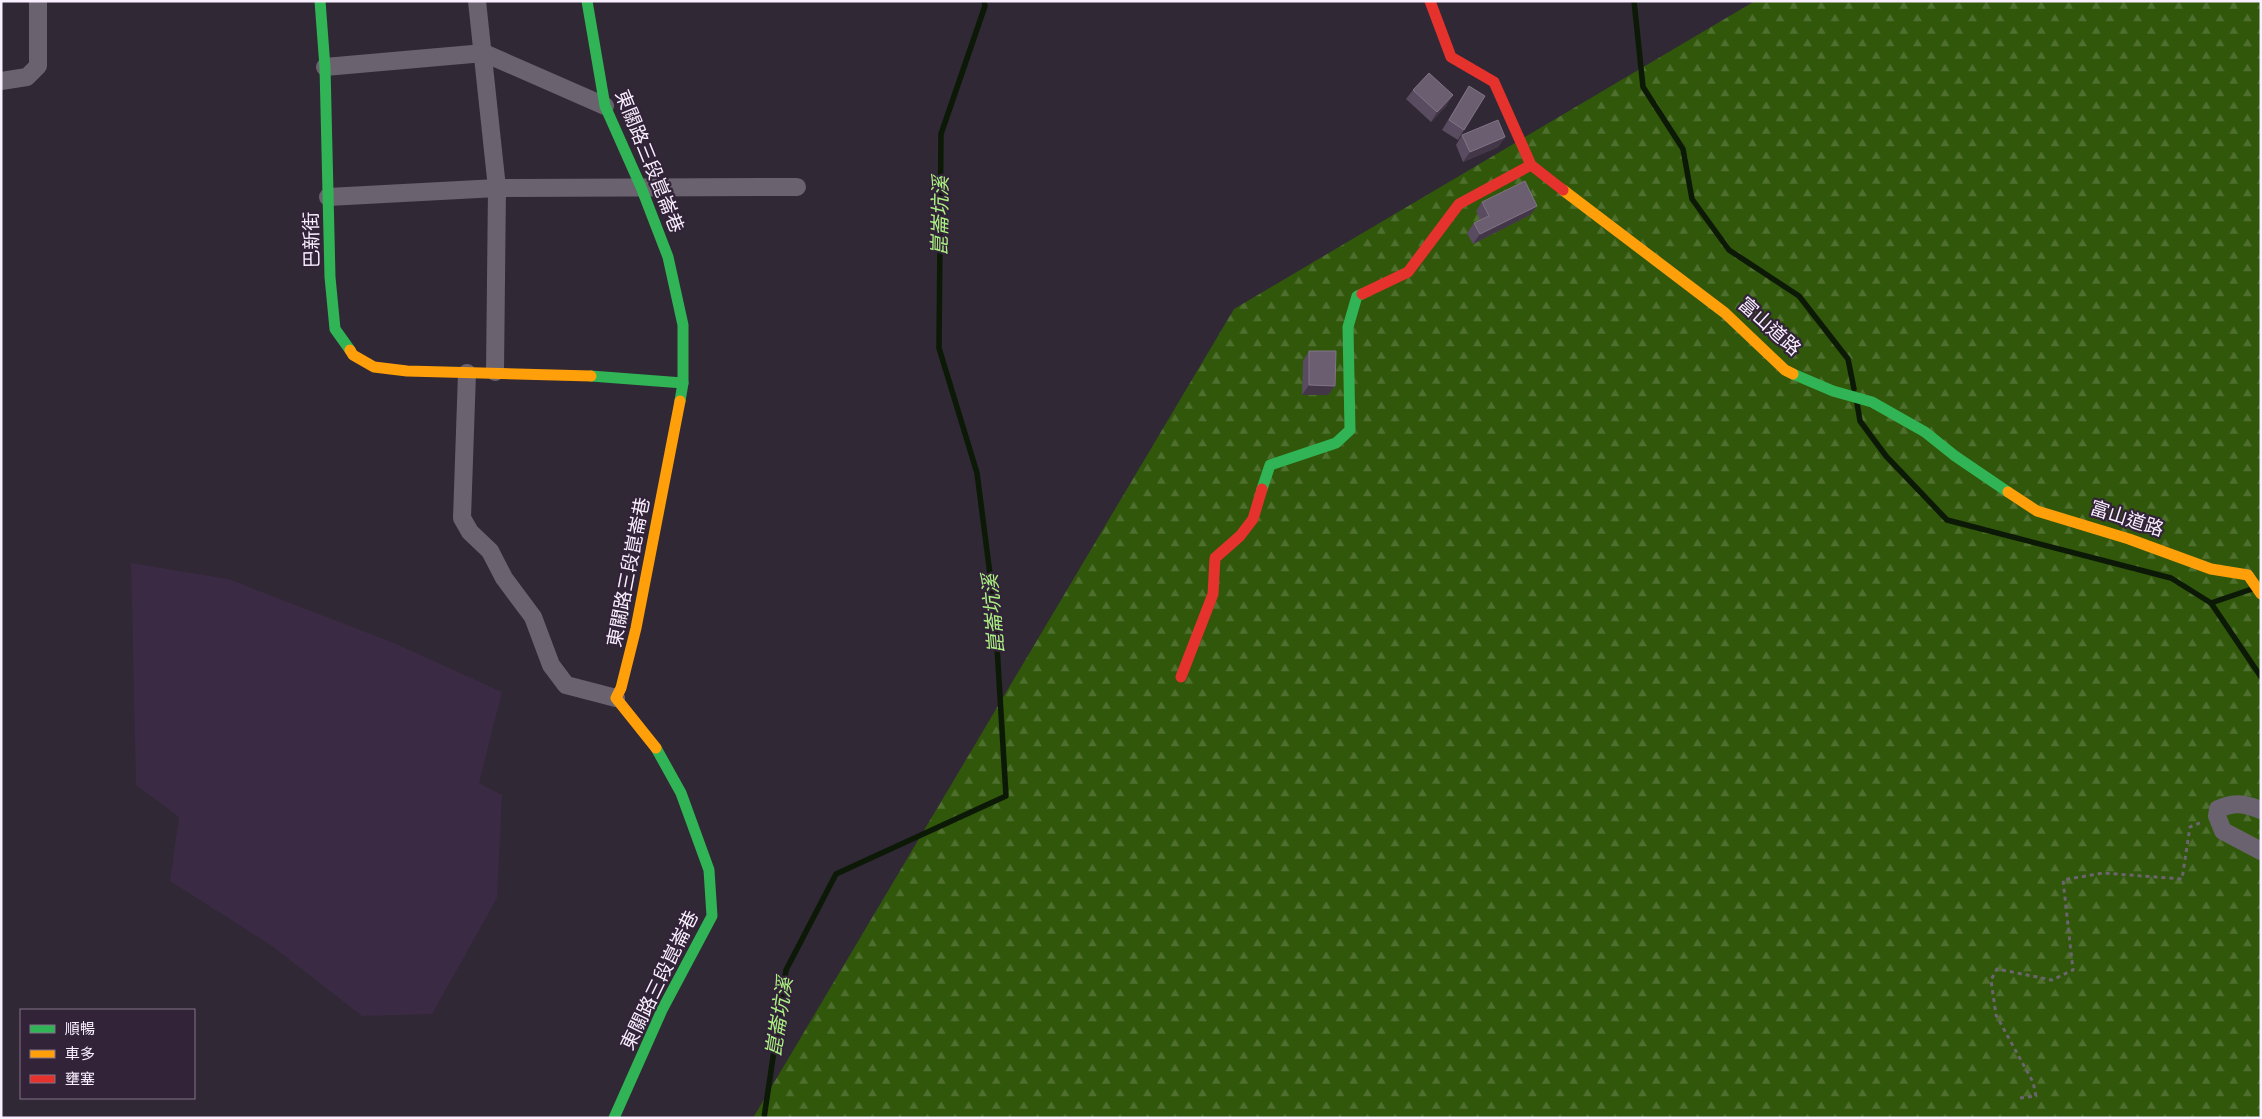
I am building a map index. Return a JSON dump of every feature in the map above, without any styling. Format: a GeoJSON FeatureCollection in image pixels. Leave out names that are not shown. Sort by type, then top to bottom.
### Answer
{"type":"FeatureCollection","features":[{"type":"Feature","properties":{"kind":"street"},"geometry":{"type":"LineString","coordinates":[[1,81],[27,77],[38,66],[38,1]]}},
{"type":"Feature","properties":{"kind":"street","name":"巴新街"},"geometry":{"type":"LineString","coordinates":[[320,1],[325,67],[330,277],[335,329],[352,355],[374,367],[467,373],[568,374],[683,383]]}},
{"type":"Feature","properties":{"kind":"street"},"geometry":{"type":"LineString","coordinates":[[477,1],[484,52],[497,188],[496,372]]}},
{"type":"Feature","properties":{"kind":"street","name":"東關路三段崑崙巷"},"geometry":{"type":"LineString","coordinates":[[587,1],[605,106],[641,187],[668,257],[683,325],[683,383],[636,628],[621,688],[616,698],[656,747],[681,793],[709,870],[712,916],[662,1010],[614,1118]]}},
{"type":"Feature","properties":{"kind":"street","name":"富山道路"},"geometry":{"type":"LineString","coordinates":[[1430,1],[1451,57],[1494,82],[1531,165],[1725,313],[1784,370],[1833,391],[1872,402],[1926,432],[1955,456],[2036,511],[2130,539],[2211,569],[2248,575],[2261,594]]}},
{"type":"Feature","properties":{"kind":"street"},"geometry":{"type":"LineString","coordinates":[[325,67],[484,52],[605,106]]}},
{"type":"Feature","properties":{"kind":"street"},"geometry":{"type":"LineString","coordinates":[[1181,677],[1213,594],[1215,558],[1240,536],[1253,519],[1270,465],[1336,443],[1350,430],[1348,327],[1358,296],[1408,272],[1460,204],[1531,165]]}},
{"type":"Feature","properties":{"kind":"street"},"geometry":{"type":"LineString","coordinates":[[328,196],[497,188],[797,187]]}},
{"type":"Feature","properties":{"kind":"street"},"geometry":{"type":"LineString","coordinates":[[467,373],[462,518],[470,532],[490,550],[504,578],[533,618],[550,665],[566,685],[616,698]]}},
{"type":"Feature","properties":{"kind":"street"},"geometry":{"type":"LineString","coordinates":[[2261,810],[2248,805],[2232,803],[2218,810],[2217,816],[2223,831],[2261,851]]}},
{"type":"Feature","properties":{"kind":"path"},"geometry":{"type":"LineString","coordinates":[[2020,1098],[2036,1096],[2032,1082],[1996,1015],[1991,980],[1997,969],[2052,980],[2073,970],[2063,880],[2103,873],[2182,879],[2190,827],[2217,816]]}},
{"type":"Feature","properties":{"kind":"shaded area"},"geometry":{"type":"Polygon","coordinates":[[[131,563],[228,579],[394,643],[502,692],[479,783],[502,795],[497,898],[432,1014],[362,1016],[272,946],[170,881],[179,817],[136,785],[131,563]]]}},
{"type":"Feature","properties":{"kind":"green space"},"geometry":{"type":"Polygon","coordinates":[[[1755,1],[2261,1],[2261,1118],[753,1118],[1234,309],[1755,1]]]}},
{"type":"Feature","properties":{"kind":"building"},"geometry":{"type":"Polygon","coordinates":[[[1429,73],[1453,95],[1437,112],[1413,90],[1429,73]]]}},
{"type":"Feature","properties":{"kind":"building"},"geometry":{"type":"Polygon","coordinates":[[[1469,86],[1485,96],[1464,130],[1449,120],[1469,86]]]}},
{"type":"Feature","properties":{"kind":"building"},"geometry":{"type":"Polygon","coordinates":[[[1498,120],[1505,137],[1470,152],[1462,135],[1498,120]]]}},
{"type":"Feature","properties":{"kind":"building"},"geometry":{"type":"Polygon","coordinates":[[[1525,181],[1537,206],[1480,234],[1474,223],[1489,216],[1482,202],[1525,181]]]}},
{"type":"Feature","properties":{"kind":"building"},"geometry":{"type":"Polygon","coordinates":[[[1309,351],[1336,351],[1335,386],[1309,385],[1309,351]]]}},
{"type":"Feature","properties":{"kind":"waterway","name":"崑崙坑溪"},"geometry":{"type":"LineString","coordinates":[[764,1118],[786,970],[836,874],[1006,796],[995,613],[977,473],[939,348],[941,134],[985,6],[984,1]]}},
{"type":"Feature","properties":{"kind":"waterway"},"geometry":{"type":"LineString","coordinates":[[1634,1],[1643,87],[1683,149],[1692,199],[1729,250],[1799,296],[1848,359],[1854,389]]}},
{"type":"Feature","properties":{"kind":"waterway"},"geometry":{"type":"LineString","coordinates":[[1857,403],[1860,421],[1886,456],[1947,520],[2171,578],[2211,603],[2261,677]]}},
{"type":"Feature","properties":{"kind":"waterway"},"geometry":{"type":"LineString","coordinates":[[2211,603],[2252,589]]}},
{"type":"Feature","properties":{"kind":"traffic: fast"},"geometry":{"type":"LineString","coordinates":[[320,1],[325,67],[330,277],[335,329],[350,350]]}},
{"type":"Feature","properties":{"kind":"traffic: fast"},"geometry":{"type":"LineString","coordinates":[[587,1],[605,106],[641,187],[668,257],[683,325],[683,383],[680,401]]}},
{"type":"Feature","properties":{"kind":"traffic: fast"},"geometry":{"type":"LineString","coordinates":[[1262,489],[1270,465],[1336,443],[1350,430],[1348,327],[1357,296],[1362,294]]}},
{"type":"Feature","properties":{"kind":"traffic: fast"},"geometry":{"type":"LineString","coordinates":[[1793,374],[1833,391],[1872,402],[1925,432],[1955,456],[2008,492]]}},
{"type":"Feature","properties":{"kind":"traffic: fast"},"geometry":{"type":"LineString","coordinates":[[591,376],[683,383]]}},
{"type":"Feature","properties":{"kind":"traffic: fast"},"geometry":{"type":"LineString","coordinates":[[614,1118],[662,1010],[712,916],[709,870],[681,793],[656,748]]}},
{"type":"Feature","properties":{"kind":"traffic: slow"},"geometry":{"type":"LineString","coordinates":[[1563,190],[1725,313],[1785,370],[1793,374]]}},
{"type":"Feature","properties":{"kind":"traffic: slow"},"geometry":{"type":"LineString","coordinates":[[350,350],[353,355],[374,367],[407,371],[591,376]]}},
{"type":"Feature","properties":{"kind":"traffic: slow"},"geometry":{"type":"LineString","coordinates":[[656,748],[616,698],[621,688],[636,628],[680,401]]}},
{"type":"Feature","properties":{"kind":"traffic: slow"},"geometry":{"type":"LineString","coordinates":[[2008,492],[2037,511],[2129,539],[2211,569],[2248,575],[2261,594]]}},
{"type":"Feature","properties":{"kind":"traffic: jam"},"geometry":{"type":"LineString","coordinates":[[1430,1],[1451,57],[1494,82],[1531,165],[1563,190]]}},
{"type":"Feature","properties":{"kind":"traffic: jam"},"geometry":{"type":"LineString","coordinates":[[1362,294],[1408,272],[1459,204],[1531,165]]}},
{"type":"Feature","properties":{"kind":"traffic: jam"},"geometry":{"type":"LineString","coordinates":[[1181,677],[1213,594],[1215,558],[1240,536],[1253,519],[1262,489]]}}]}
